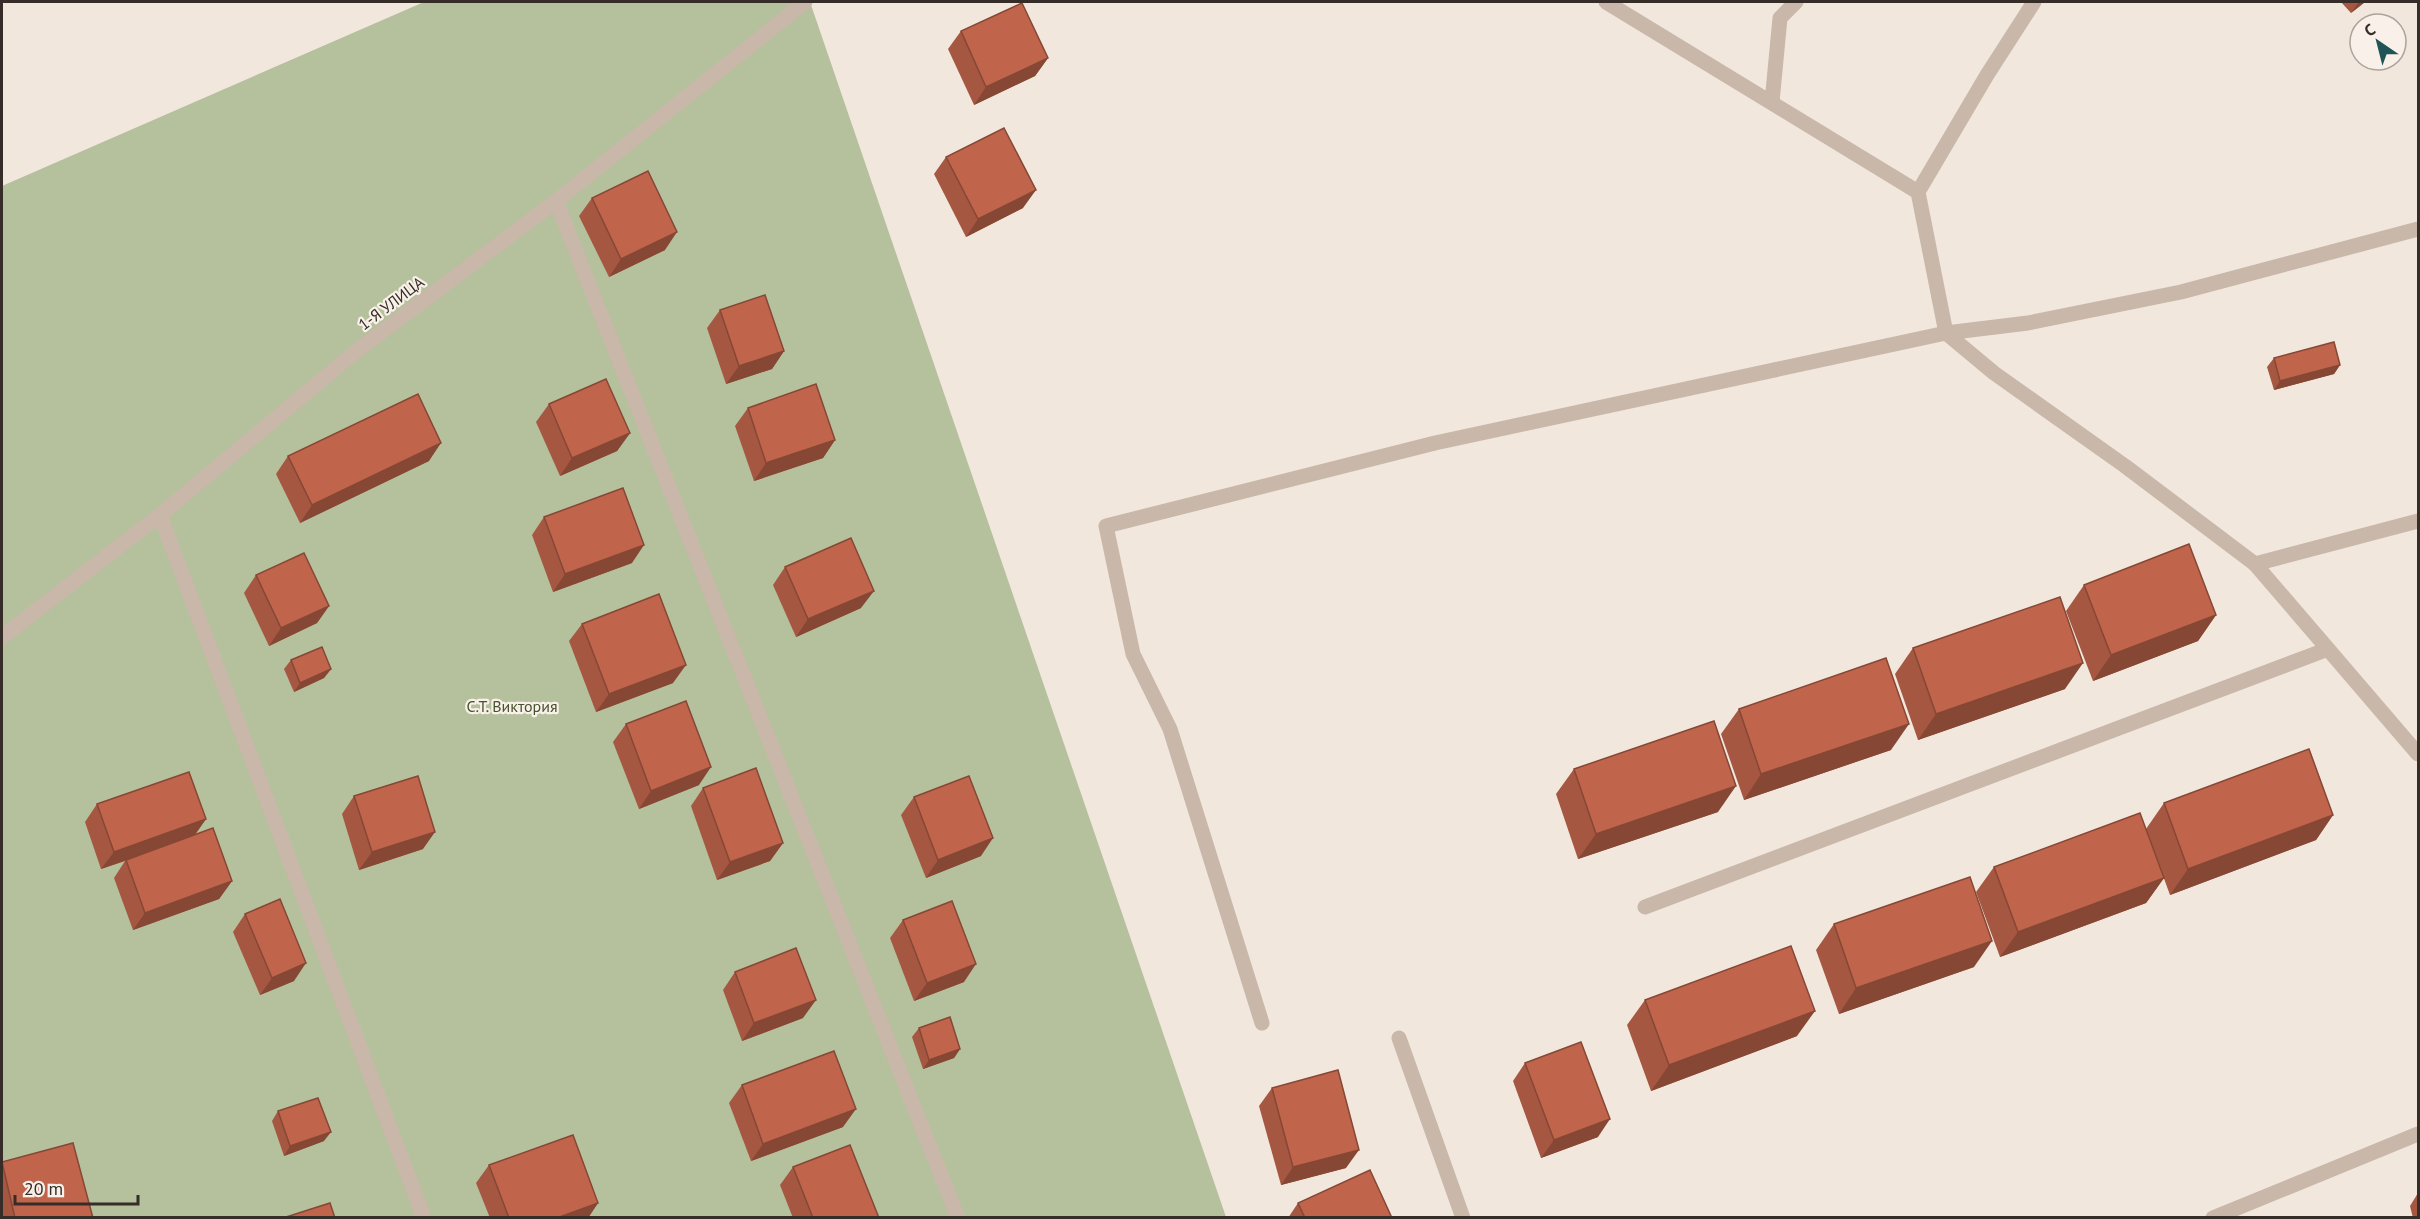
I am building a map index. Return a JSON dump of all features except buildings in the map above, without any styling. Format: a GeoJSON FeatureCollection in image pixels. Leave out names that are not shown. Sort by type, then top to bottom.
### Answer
{"type":"FeatureCollection","features":[{"type":"Feature","properties":{"kind":"street","name":"1-Я УЛИЦА"},"geometry":{"type":"LineString","coordinates":[[2,637],[160,514],[355,352],[556,201],[806,2]]}},
{"type":"Feature","properties":{"kind":"street"},"geometry":{"type":"LineString","coordinates":[[1606,2],[1918,192]]}},
{"type":"Feature","properties":{"kind":"street"},"geometry":{"type":"LineString","coordinates":[[1772,102],[1780,18],[1796,2]]}},
{"type":"Feature","properties":{"kind":"street"},"geometry":{"type":"LineString","coordinates":[[2034,2],[1987,75],[1918,192],[1946,333],[1994,373],[2125,466],[2255,564],[2418,754]]}},
{"type":"Feature","properties":{"kind":"street"},"geometry":{"type":"LineString","coordinates":[[556,201],[958,1218]]}},
{"type":"Feature","properties":{"kind":"street"},"geometry":{"type":"LineString","coordinates":[[1262,1023],[1170,729],[1133,654],[1106,526],[1435,443],[1946,333],[2028,323],[2181,292],[2418,229]]}},
{"type":"Feature","properties":{"kind":"street"},"geometry":{"type":"LineString","coordinates":[[160,514],[424,1218]]}},
{"type":"Feature","properties":{"kind":"street"},"geometry":{"type":"LineString","coordinates":[[2255,564],[2418,521]]}},
{"type":"Feature","properties":{"kind":"street"},"geometry":{"type":"LineString","coordinates":[[1645,907],[2328,649]]}},
{"type":"Feature","properties":{"kind":"street"},"geometry":{"type":"LineString","coordinates":[[1399,1038],[1463,1218]]}},
{"type":"Feature","properties":{"kind":"street"},"geometry":{"type":"LineString","coordinates":[[2213,1218],[2418,1134]]}},
{"type":"Feature","properties":{"kind":"green space","name":"С.Т. Виктория"},"geometry":{"type":"Polygon","coordinates":[[[424,2],[810,2],[1226,1217],[2,1217],[2,186],[424,2]]]}}]}
